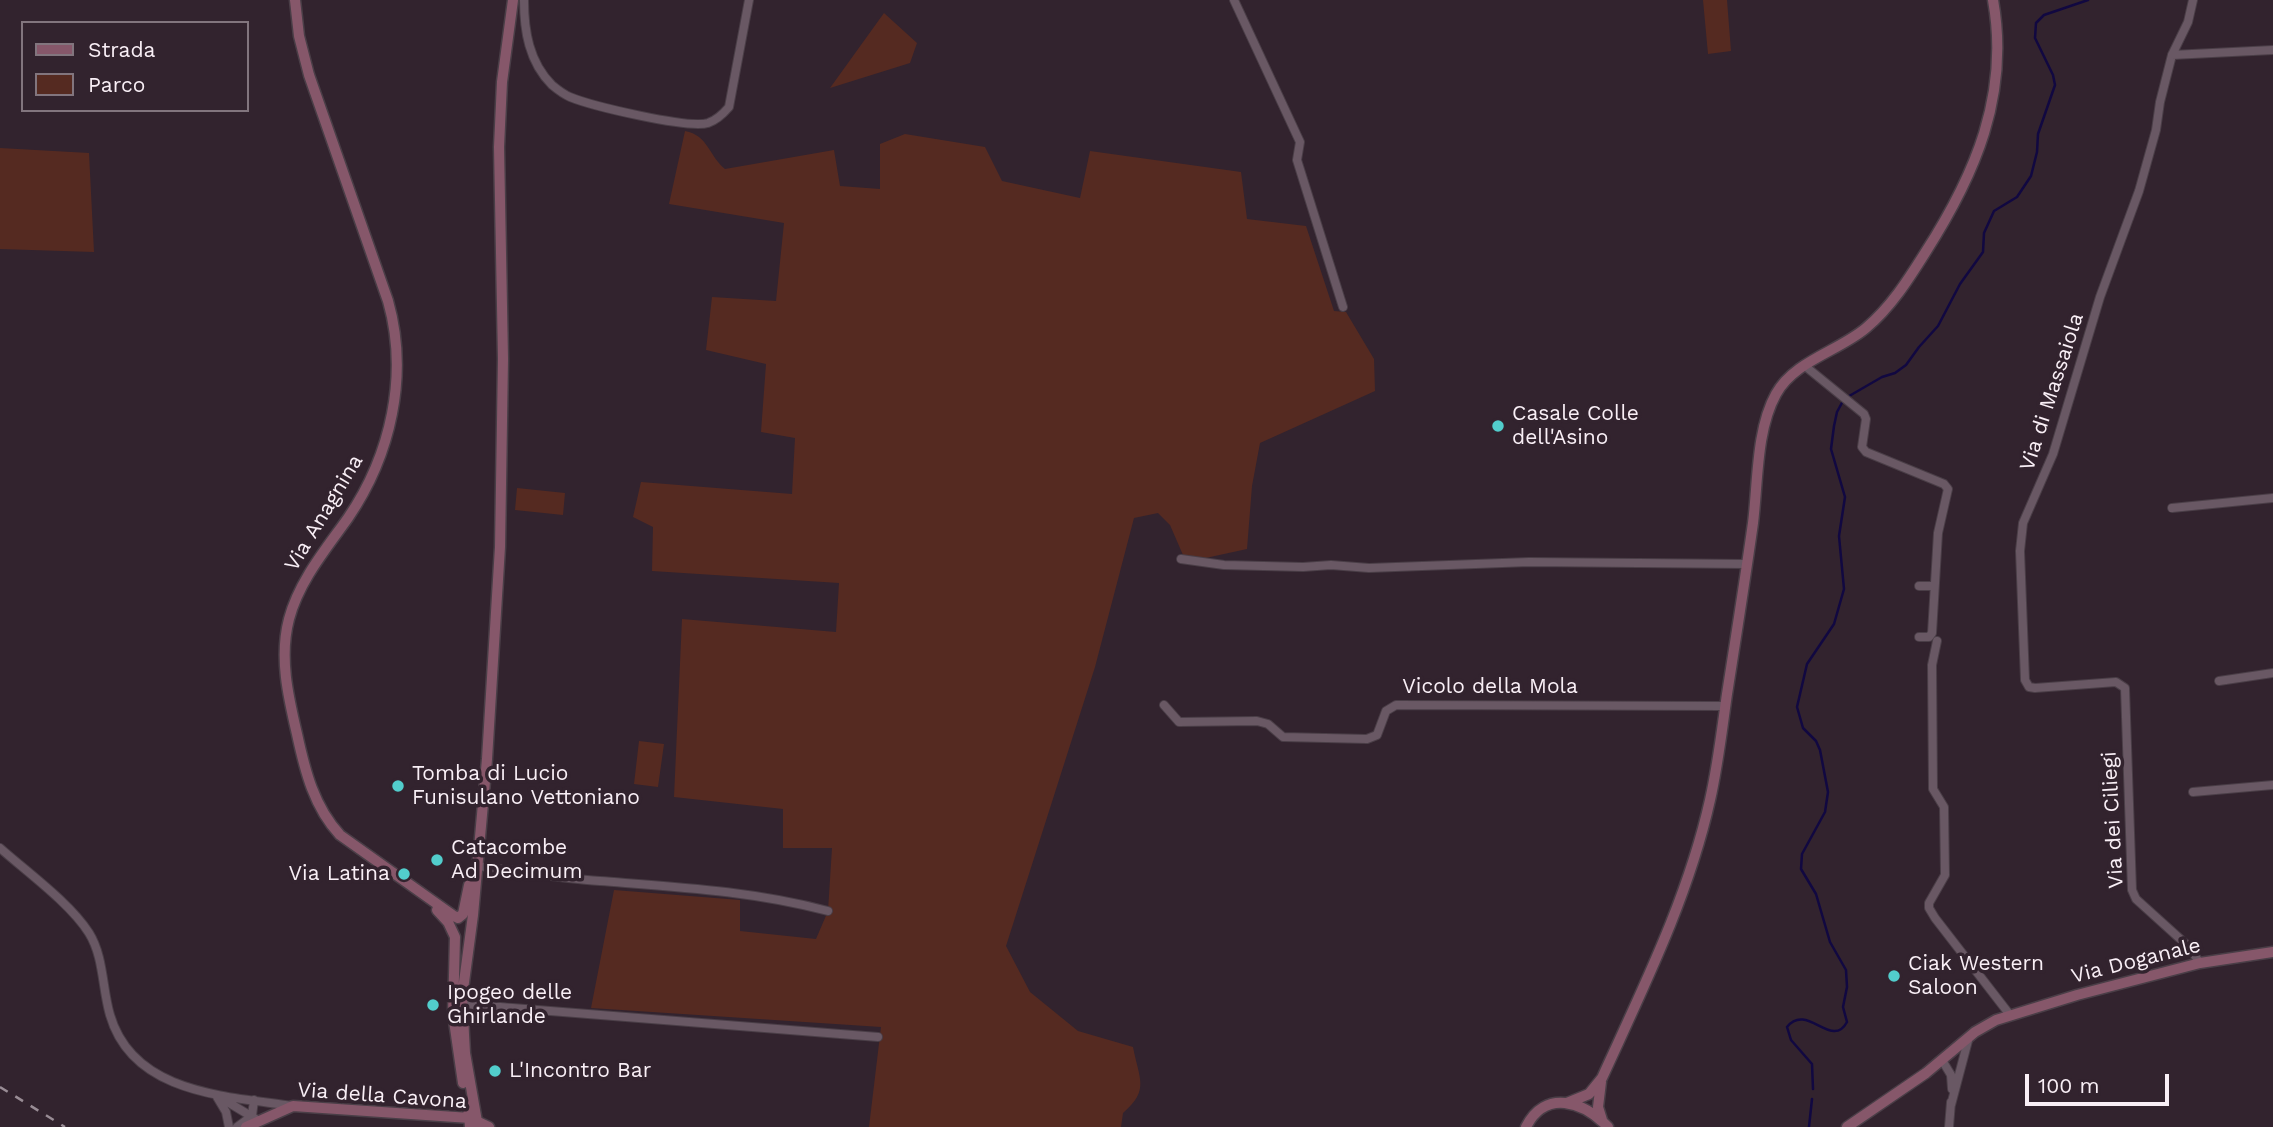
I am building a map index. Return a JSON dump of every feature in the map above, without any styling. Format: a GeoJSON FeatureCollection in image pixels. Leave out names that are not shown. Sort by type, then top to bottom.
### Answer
{"type":"FeatureCollection","features":[{"type":"Feature","properties":{"kind":"main road","name":"Via Anagnina"},"geometry":{"type":"LineString","coordinates":[[296,0],[304,57],[388,301],[397,335],[398,363],[390,424],[378,464],[356,505],[313,569],[294,603],[285,640],[285,671],[302,758],[320,808],[343,838],[458,918],[463,914],[481,828]]}},
{"type":"Feature","properties":{"kind":"main road","name":"Via Anagnina"},"geometry":{"type":"LineString","coordinates":[[474,1124],[462,1004],[481,828],[501,527],[503,359],[499,138],[502,82],[513,0]]}},
{"type":"Feature","properties":{"kind":"main road"},"geometry":{"type":"LineString","coordinates":[[1605,1124],[1598,1096],[1602,1078],[1660,950],[1699,842],[1710,799],[1747,564],[1760,446],[1772,402],[1782,386],[1805,366],[1858,334],[1891,303],[1959,197],[1982,142],[1991,111],[1996,66],[1993,0]]}},
{"type":"Feature","properties":{"kind":"main road","name":"Via Anagnina"},"geometry":{"type":"LineString","coordinates":[[412,886],[444,917],[455,937],[453,1024],[474,1124]]}},
{"type":"Feature","properties":{"kind":"main road","name":"Via Doganale"},"geometry":{"type":"LineString","coordinates":[[1847,1127],[1942,1060],[1970,1036],[2010,1015],[2200,963],[2273,953]]}},
{"type":"Feature","properties":{"kind":"main road"},"geometry":{"type":"LineString","coordinates":[[1526,1127],[1532,1114],[1541,1107],[1567,1103],[1589,1094],[1602,1078]]}},
{"type":"Feature","properties":{"kind":"main road"},"geometry":{"type":"LineString","coordinates":[[1567,1103],[1574,1104],[1605,1124]]}},
{"type":"Feature","properties":{"kind":"main road","name":"Via della Cavona"},"geometry":{"type":"LineString","coordinates":[[246,1127],[256,1118],[293,1106],[474,1124]]}},
{"type":"Feature","properties":{"kind":"main road"},"geometry":{"type":"LineString","coordinates":[[474,1124],[489,1127]]}},
{"type":"Feature","properties":{"kind":"street"},"geometry":{"type":"LineString","coordinates":[[524,0],[525,29],[531,52],[541,71],[560,92],[600,106],[687,124],[706,124],[721,117],[729,107],[749,0]]}},
{"type":"Feature","properties":{"kind":"street"},"geometry":{"type":"LineString","coordinates":[[1234,0],[1300,142],[1297,160],[1343,307]]}},
{"type":"Feature","properties":{"kind":"street","name":"Via di Massaiola"},"geometry":{"type":"LineString","coordinates":[[2125,690],[2123,685],[2116,682],[2041,688],[2028,685],[2022,651],[2021,544],[2026,514],[2053,454],[2100,297],[2139,191],[2156,130],[2172,55],[2188,22],[2193,0]]}},
{"type":"Feature","properties":{"kind":"street"},"geometry":{"type":"LineString","coordinates":[[2172,55],[2273,50]]}},
{"type":"Feature","properties":{"kind":"street"},"geometry":{"type":"LineString","coordinates":[[1805,366],[1858,408],[1866,419],[1863,450],[1874,457],[1944,484],[1948,489],[1938,533],[1931,635],[1919,637]]}},
{"type":"Feature","properties":{"kind":"street"},"geometry":{"type":"LineString","coordinates":[[2172,508],[2273,498]]}},
{"type":"Feature","properties":{"kind":"street"},"geometry":{"type":"LineString","coordinates":[[1181,559],[1224,565],[1331,565],[1370,568],[1529,562],[1747,564]]}},
{"type":"Feature","properties":{"kind":"street"},"geometry":{"type":"LineString","coordinates":[[1920,586],[1934,586]]}},
{"type":"Feature","properties":{"kind":"street"},"geometry":{"type":"LineString","coordinates":[[1937,641],[1932,665],[1933,789],[1944,806],[1945,875],[1929,906],[1935,918],[2010,1015]]}},
{"type":"Feature","properties":{"kind":"street"},"geometry":{"type":"LineString","coordinates":[[2219,681],[2273,673]]}},
{"type":"Feature","properties":{"kind":"street","name":"Via dei Ciliegi"},"geometry":{"type":"LineString","coordinates":[[2125,690],[2132,890],[2136,899],[2188,946],[2200,963]]}},
{"type":"Feature","properties":{"kind":"street","name":"Vicolo della Mola"},"geometry":{"type":"LineString","coordinates":[[1164,705],[1179,722],[1257,721],[1268,724],[1283,737],[1367,739],[1377,735],[1386,711],[1396,705],[1725,706]]}},
{"type":"Feature","properties":{"kind":"street"},"geometry":{"type":"LineString","coordinates":[[2193,792],[2273,785]]}},
{"type":"Feature","properties":{"kind":"street"},"geometry":{"type":"LineString","coordinates":[[0,848],[68,909],[89,933],[98,955],[112,1020],[130,1053],[150,1070],[185,1088],[293,1106]]}},
{"type":"Feature","properties":{"kind":"street"},"geometry":{"type":"LineString","coordinates":[[477,866],[594,881],[740,893],[828,911]]}},
{"type":"Feature","properties":{"kind":"street"},"geometry":{"type":"LineString","coordinates":[[462,1004],[878,1037]]}},
{"type":"Feature","properties":{"kind":"street"},"geometry":{"type":"LineString","coordinates":[[1951,1105],[1970,1036]]}},
{"type":"Feature","properties":{"kind":"street"},"geometry":{"type":"LineString","coordinates":[[1942,1060],[1952,1079],[1949,1127]]}},
{"type":"Feature","properties":{"kind":"street"},"geometry":{"type":"LineString","coordinates":[[216,1094],[256,1118]]}},
{"type":"Feature","properties":{"kind":"street"},"geometry":{"type":"LineString","coordinates":[[216,1094],[226,1112],[229,1127]]}},
{"type":"Feature","properties":{"kind":"street"},"geometry":{"type":"LineString","coordinates":[[254,1100],[256,1118]]}},
{"type":"Feature","properties":{"kind":"street"},"geometry":{"type":"LineString","coordinates":[[237,1127],[256,1118],[266,1102]]}},
{"type":"Feature","properties":{"kind":"green space"},"geometry":{"type":"Polygon","coordinates":[[[1703,0],[1727,0],[1731,51],[1708,54],[1703,0]]]}},
{"type":"Feature","properties":{"kind":"green space"},"geometry":{"type":"Polygon","coordinates":[[[884,13],[917,43],[910,63],[830,88],[884,13]]]}},
{"type":"Feature","properties":{"kind":"green space"},"geometry":{"type":"Polygon","coordinates":[[[685,131],[704,141],[725,169],[834,150],[840,186],[880,189],[880,144],[905,134],[985,147],[1002,181],[1080,198],[1090,151],[1241,172],[1247,219],[1306,226],[1334,311],[1346,312],[1374,359],[1375,391],[1260,443],[1252,486],[1247,549],[1201,559],[1183,555],[1170,525],[1158,513],[1134,518],[1095,667],[1006,946],[1030,992],[1078,1031],[1133,1047],[1140,1076],[1140,1090],[1123,1113],[1121,1127],[869,1127],[881,1027],[591,1008],[614,890],[740,900],[740,931],[816,939],[828,911],[832,848],[783,848],[783,809],[674,797],[682,619],[836,632],[839,583],[652,571],[653,527],[633,517],[641,482],[792,494],[795,438],[761,432],[766,364],[706,350],[712,297],[776,301],[784,223],[669,204],[685,131]]]}},
{"type":"Feature","properties":{"kind":"green space"},"geometry":{"type":"Polygon","coordinates":[[[0,148],[89,153],[94,252],[0,249],[0,148]]]}},
{"type":"Feature","properties":{"kind":"green space"},"geometry":{"type":"Polygon","coordinates":[[[517,488],[565,493],[563,515],[515,510],[517,488]]]}},
{"type":"Feature","properties":{"kind":"green space"},"geometry":{"type":"Polygon","coordinates":[[[639,741],[664,744],[658,787],[634,784],[639,741]]]}},
{"type":"Feature","properties":{"kind":"waterway"},"geometry":{"type":"LineString","coordinates":[[1813,1089],[1812,1064],[1791,1040],[1787,1027],[1795,1021],[1803,1020],[1834,1031],[1841,1029],[1847,1022],[1843,1007],[1847,987],[1846,970],[1830,942],[1816,894],[1801,869],[1802,854],[1825,812],[1828,792],[1820,750],[1816,741],[1803,728],[1797,707],[1807,664],[1834,624],[1844,589],[1839,536],[1845,497],[1831,449],[1837,412],[1844,399],[1906,365],[1938,326],[1960,284],[1983,252],[1984,233],[1994,211],[2017,197],[2031,176],[2038,134],[2055,85],[2035,38],[2036,23],[2044,15],[2088,0]]}},
{"type":"Feature","properties":{"kind":"waterway"},"geometry":{"type":"LineString","coordinates":[[1809,1127],[1812,1099]]}},
{"type":"Feature","properties":{"kind":"railway"},"geometry":{"type":"LineString","coordinates":[[0,1087],[65,1127]]}},
{"type":"Feature","properties":{"kind":"place","name":"Casale Colle dell'Asino"},"geometry":{"type":"Point","coordinates":[1498,426]}},
{"type":"Feature","properties":{"kind":"place","name":"Tomba di Lucio Funisulano Vettoniano"},"geometry":{"type":"Point","coordinates":[398,786]}},
{"type":"Feature","properties":{"kind":"place","name":"Catacombe Ad Decimum"},"geometry":{"type":"Point","coordinates":[437,860]}},
{"type":"Feature","properties":{"kind":"place","name":"Via Latina"},"geometry":{"type":"Point","coordinates":[404,874]}},
{"type":"Feature","properties":{"kind":"place","name":"Ciak Western Saloon"},"geometry":{"type":"Point","coordinates":[1894,976]}},
{"type":"Feature","properties":{"kind":"place","name":"Ipogeo delle Ghirlande"},"geometry":{"type":"Point","coordinates":[433,1005]}},
{"type":"Feature","properties":{"kind":"place","name":"L'Incontro Bar"},"geometry":{"type":"Point","coordinates":[495,1071]}}]}
